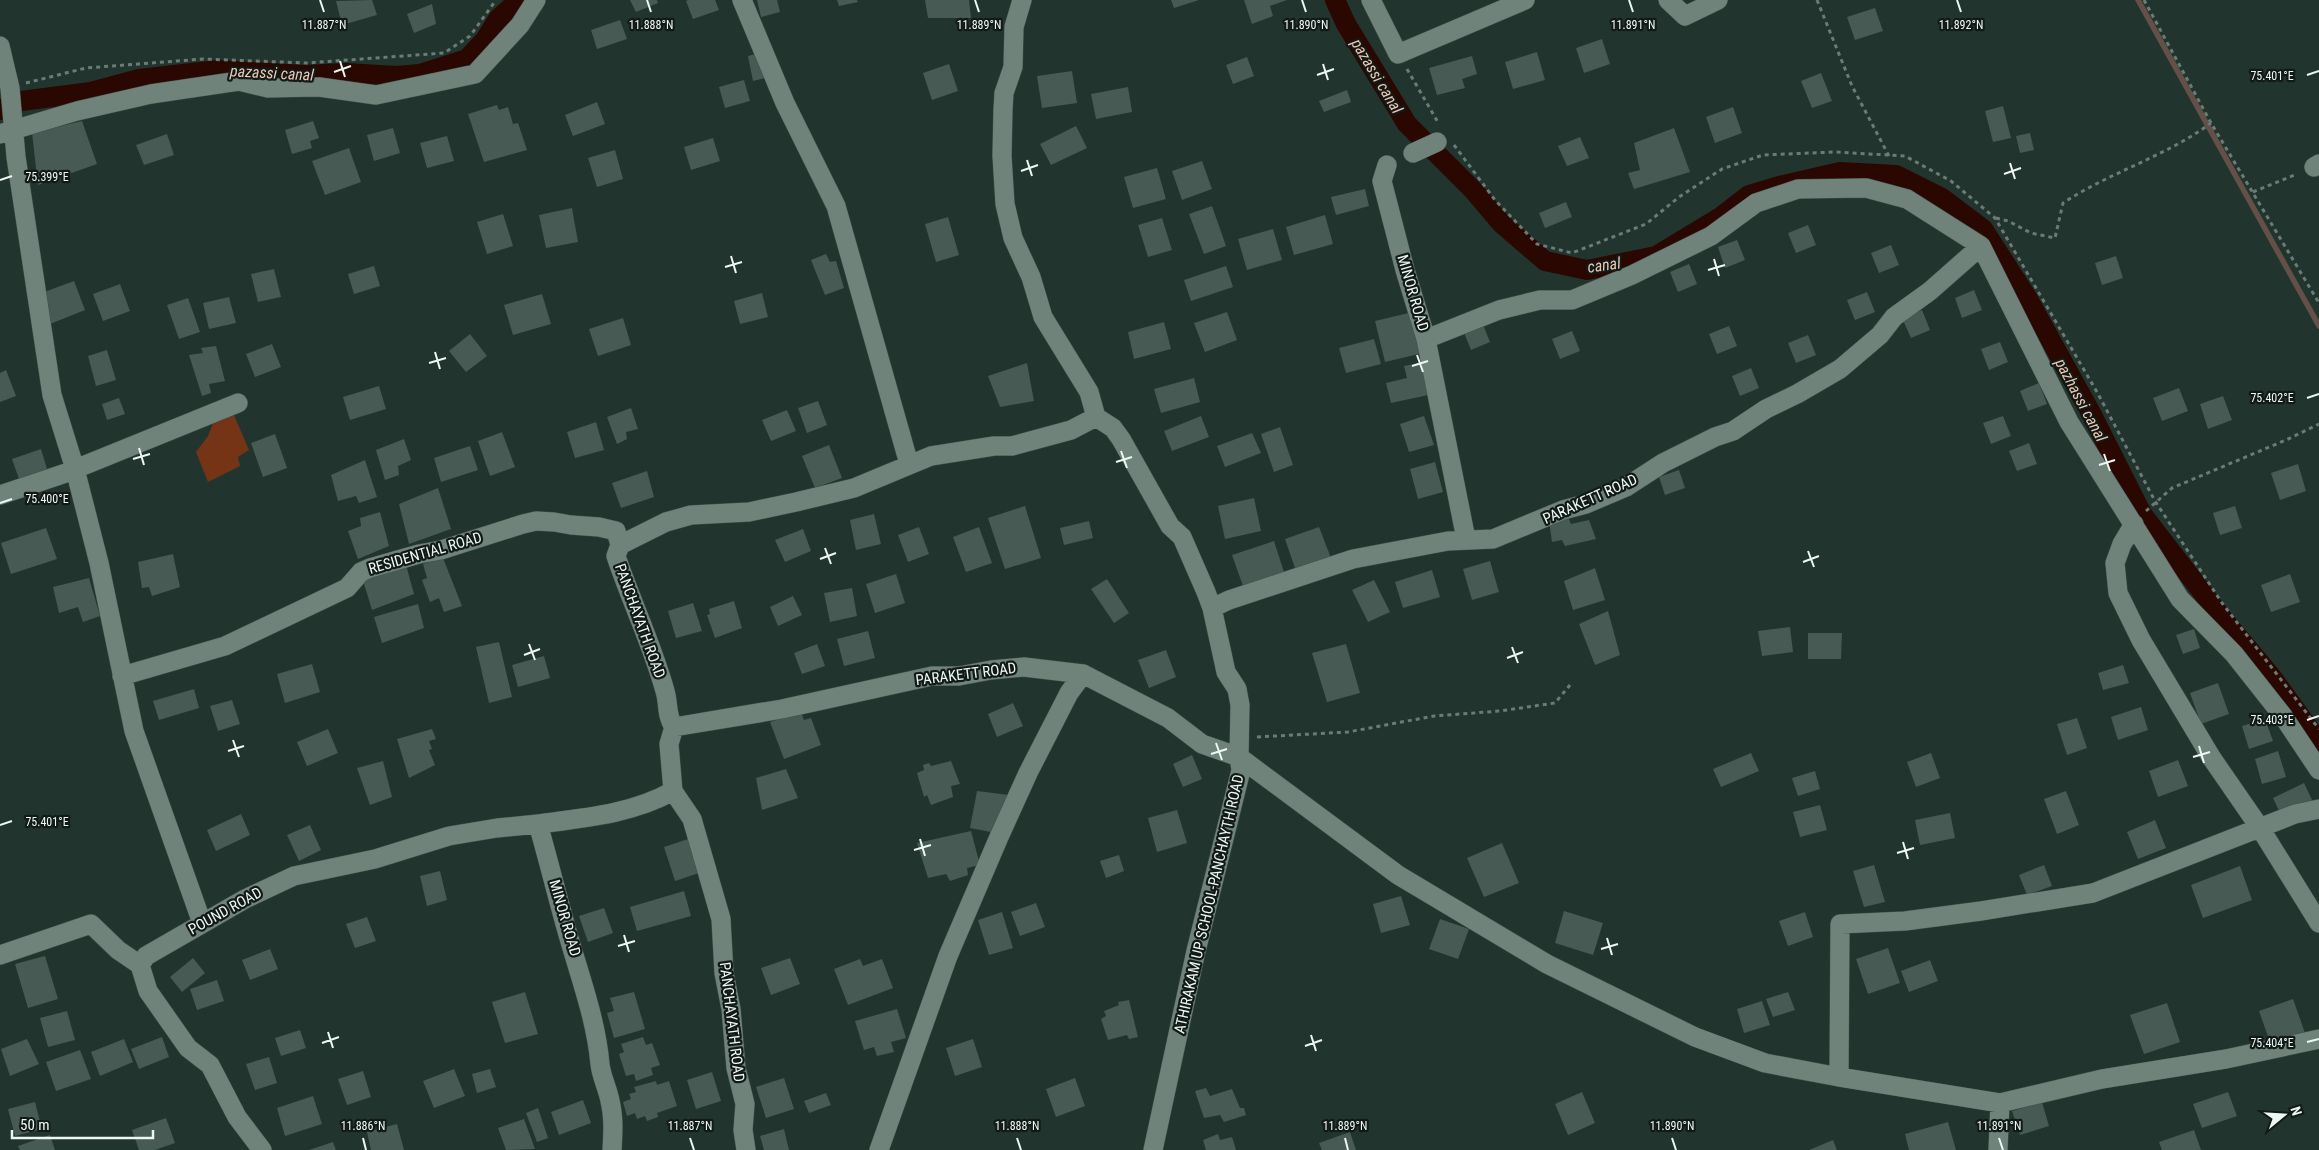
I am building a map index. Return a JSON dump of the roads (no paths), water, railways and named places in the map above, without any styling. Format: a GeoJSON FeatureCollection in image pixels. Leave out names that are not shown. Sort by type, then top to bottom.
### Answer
{"type":"FeatureCollection","features":[{"type":"Feature","properties":{"kind":"street"},"geometry":{"type":"LineString","coordinates":[[9,131],[77,111],[151,94],[239,81],[268,88],[318,87],[376,95],[475,74],[520,25],[536,0]]}},
{"type":"Feature","properties":{"kind":"street"},"geometry":{"type":"LineString","coordinates":[[742,0],[785,103],[836,206],[909,464]]}},
{"type":"Feature","properties":{"kind":"street"},"geometry":{"type":"LineString","coordinates":[[1022,0],[1014,27],[1013,67],[1004,93],[1002,156],[1005,204],[1013,238],[1031,277],[1043,317],[1090,392],[1096,417]]}},
{"type":"Feature","properties":{"kind":"street"},"geometry":{"type":"LineString","coordinates":[[1371,0],[1398,54],[1525,0]]}},
{"type":"Feature","properties":{"kind":"street"},"geometry":{"type":"LineString","coordinates":[[1668,0],[1685,16],[1718,0]]}},
{"type":"Feature","properties":{"kind":"street"},"geometry":{"type":"LineString","coordinates":[[0,46],[5,77],[9,131],[52,395],[76,469],[99,563],[134,731],[202,923]]}},
{"type":"Feature","properties":{"kind":"street"},"geometry":{"type":"LineString","coordinates":[[1413,153],[1443,135]]}},
{"type":"Feature","properties":{"kind":"street","name":"MINOR ROAD"},"geometry":{"type":"LineString","coordinates":[[1387,165],[1382,180],[1405,270],[1426,339],[1466,539]]}},
{"type":"Feature","properties":{"kind":"street"},"geometry":{"type":"LineString","coordinates":[[1426,339],[1499,310],[1540,300],[1572,300],[1632,275],[1711,236],[1756,203],[1798,189],[1866,188],[1907,199],[1981,246],[2070,422],[2180,598],[2234,654],[2283,716],[2319,770]]}},
{"type":"Feature","properties":{"kind":"street","name":"PARAKETT ROAD"},"geometry":{"type":"LineString","coordinates":[[1212,608],[1229,600],[1353,559],[1403,548],[1466,539],[1493,539],[1564,510],[1586,504],[1626,486],[1663,463],[1715,437],[1734,431],[1766,409],[1797,394],[1840,369],[1880,335],[1894,317],[1930,291],[1981,246]]}},
{"type":"Feature","properties":{"kind":"street"},"geometry":{"type":"LineString","coordinates":[[0,495],[76,469],[238,403]]}},
{"type":"Feature","properties":{"kind":"street","name":"PANCHAYATH ROAD"},"geometry":{"type":"LineString","coordinates":[[746,1150],[743,1130],[744,1104],[736,1068],[731,1009],[724,973],[721,919],[692,819],[673,791],[669,744],[674,727],[669,720],[666,693],[652,650],[616,556],[620,545],[666,522],[691,515],[749,512],[854,488],[909,464],[958,450],[1012,446],[1036,441],[1071,430],[1096,417]]}},
{"type":"Feature","properties":{"kind":"street","name":"ATHIRAKAM UP SCHOOL-PANCHAYTH ROAD"},"geometry":{"type":"LineString","coordinates":[[1096,417],[1113,428],[1121,439],[1170,526],[1182,537],[1212,608],[1226,672],[1237,689],[1240,705],[1239,757],[1241,770],[1196,951],[1154,1150]]}},
{"type":"Feature","properties":{"kind":"street","name":"RESIDENTIAL ROAD"},"geometry":{"type":"LineString","coordinates":[[122,676],[225,646],[258,628],[297,613],[347,588],[361,572],[370,568],[440,550],[523,524],[536,521],[599,527],[616,531],[620,545]]}},
{"type":"Feature","properties":{"kind":"street"},"geometry":{"type":"LineString","coordinates":[[2134,524],[2122,544],[2114,564],[2118,593],[2141,640],[2211,757],[2260,828],[2319,923]]}},
{"type":"Feature","properties":{"kind":"street","name":"PARAKETT ROAD"},"geometry":{"type":"LineString","coordinates":[[674,727],[782,710],[932,676],[959,676],[991,670],[1024,667],[1083,674],[1168,718],[1202,744],[1239,757],[1398,875],[1547,964],[1694,1037],[1765,1063],[2000,1103]]}},
{"type":"Feature","properties":{"kind":"street"},"geometry":{"type":"LineString","coordinates":[[879,1150],[948,956],[991,855],[1036,757],[1069,693],[1083,674]]}},
{"type":"Feature","properties":{"kind":"street"},"geometry":{"type":"LineString","coordinates":[[538,824],[630,809],[657,800],[673,791]]}},
{"type":"Feature","properties":{"kind":"street"},"geometry":{"type":"LineString","coordinates":[[1839,1077],[1840,924],[1914,920],[2093,893],[2296,814],[2319,809]]}},
{"type":"Feature","properties":{"kind":"street","name":"MINOR ROAD"},"geometry":{"type":"LineString","coordinates":[[538,824],[549,858],[552,878],[568,937],[591,1007],[600,1065],[612,1110],[614,1128],[612,1150]]}},
{"type":"Feature","properties":{"kind":"street","name":"POUND ROAD"},"geometry":{"type":"LineString","coordinates":[[140,965],[146,956],[202,923],[271,886],[294,876],[375,859],[449,836],[497,828],[538,824]]}},
{"type":"Feature","properties":{"kind":"street"},"geometry":{"type":"LineString","coordinates":[[0,955],[92,924],[118,950],[140,965],[148,991],[188,1048],[210,1065],[238,1117],[262,1150]]}},
{"type":"Feature","properties":{"kind":"street"},"geometry":{"type":"LineString","coordinates":[[1998,1150],[2000,1103],[2102,1079],[2226,1060],[2319,1039]]}},
{"type":"Feature","properties":{"kind":"waterway","name":"pazassi canal"},"geometry":{"type":"LineString","coordinates":[[0,110],[21,101],[91,92],[139,79],[218,70],[304,75],[346,73],[396,76],[420,74],[467,59],[485,40],[498,19],[519,0]]}},
{"type":"Feature","properties":{"kind":"waterway","name":"pazhassi canal"},"geometry":{"type":"LineString","coordinates":[[1335,0],[1346,24],[1407,124],[1474,191],[1502,224],[1545,261],[1587,270],[1656,256],[1722,216],[1749,195],[1840,172],[1896,175],[1942,198],[1983,229],[2028,299],[2091,413],[2142,514],[2223,619],[2271,676],[2319,742]]}},
{"type":"Feature","properties":{"kind":"waterway"},"geometry":{"type":"LineString","coordinates":[[2138,0],[2319,326]]}},
{"type":"Feature","properties":{"kind":"water label","name":"canal"},"geometry":{"type":"Point","coordinates":[1604,265]}}]}
